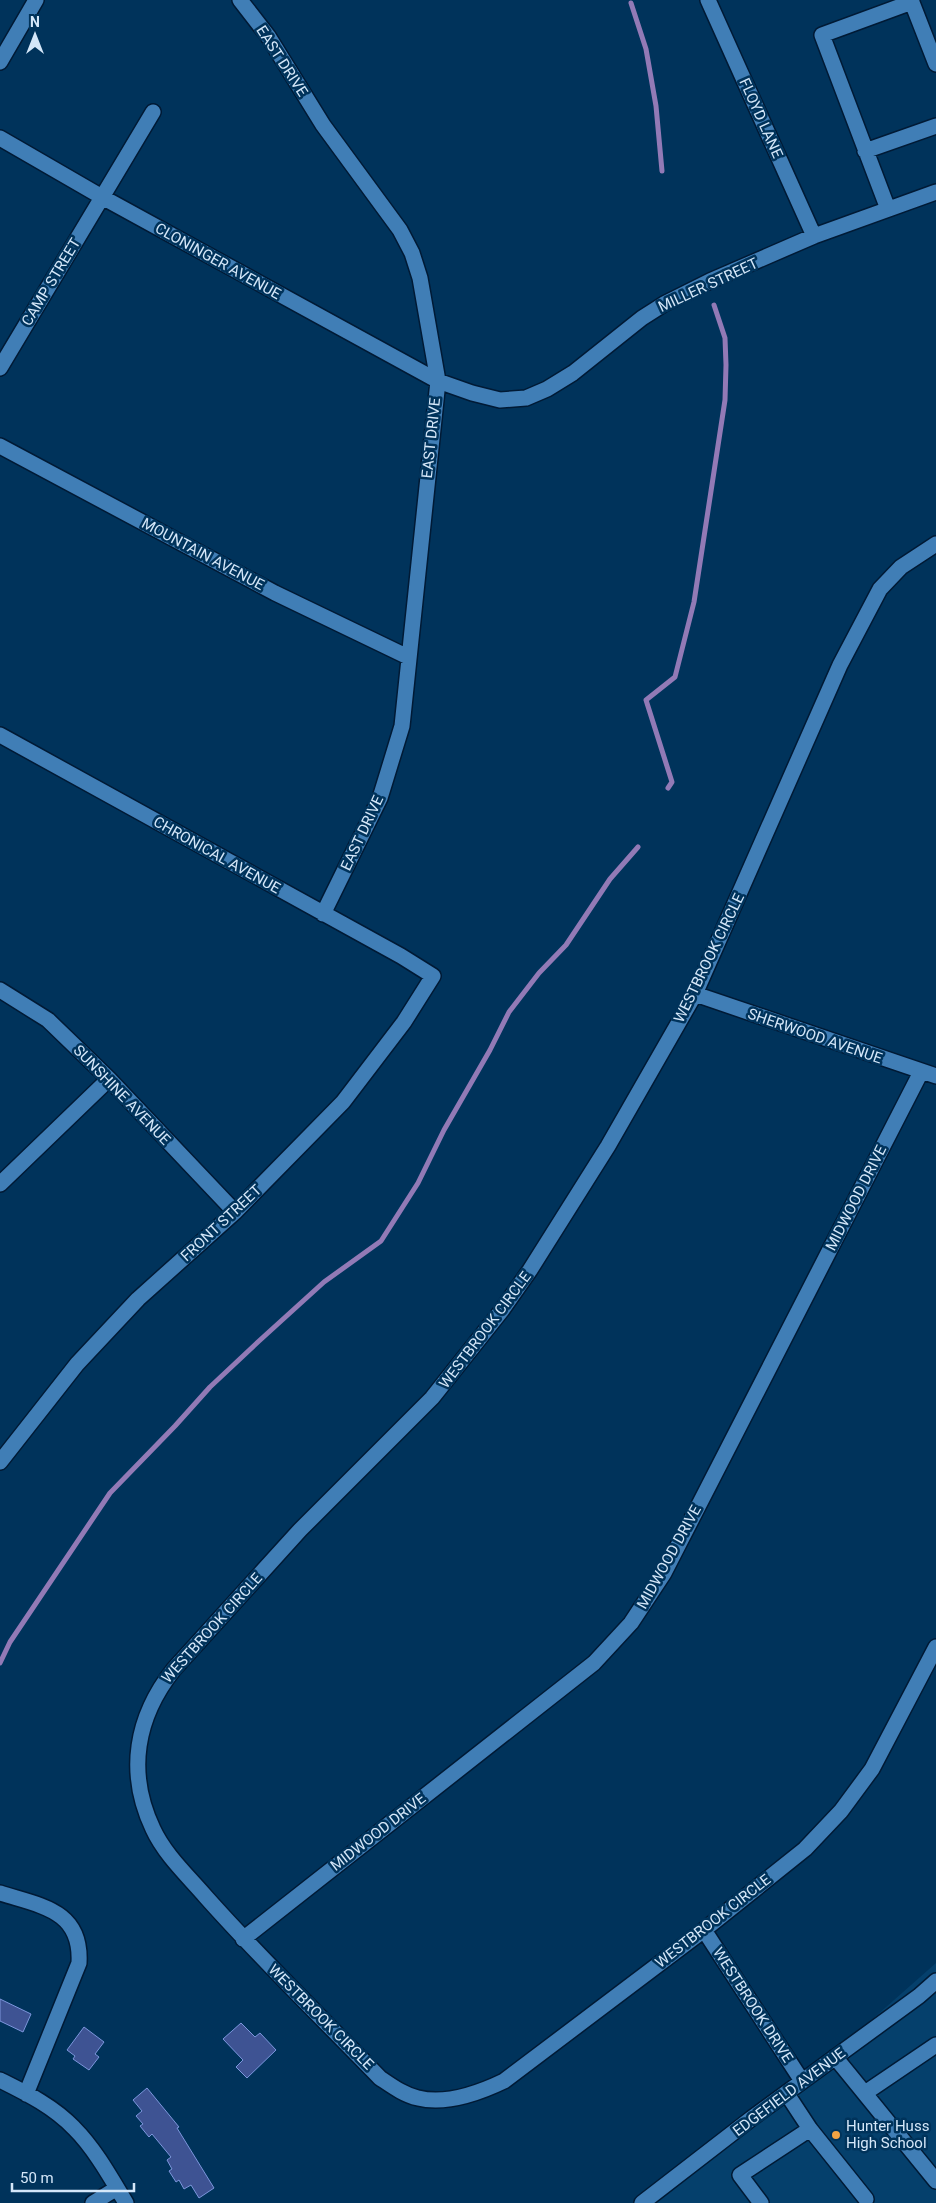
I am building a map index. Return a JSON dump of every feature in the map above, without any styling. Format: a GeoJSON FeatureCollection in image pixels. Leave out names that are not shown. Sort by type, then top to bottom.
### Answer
{"type":"FeatureCollection","features":[{"type":"Feature","properties":{"kind":"street"},"geometry":{"type":"LineString","coordinates":[[0,62],[36,0]]}},
{"type":"Feature","properties":{"kind":"street","name":"EAST DRIVE"},"geometry":{"type":"LineString","coordinates":[[240,0],[268,36],[323,125],[400,230],[412,253],[420,278],[438,381],[402,726],[380,798],[323,914]]}},
{"type":"Feature","properties":{"kind":"street","name":"FLOYD LANE"},"geometry":{"type":"LineString","coordinates":[[708,0],[814,236]]}},
{"type":"Feature","properties":{"kind":"street"},"geometry":{"type":"LineString","coordinates":[[888,209],[822,36],[911,1],[936,64]]}},
{"type":"Feature","properties":{"kind":"street","name":"CAMP STREET"},"geometry":{"type":"LineString","coordinates":[[0,368],[153,112]]}},
{"type":"Feature","properties":{"kind":"street"},"geometry":{"type":"LineString","coordinates":[[865,151],[936,126]]}},
{"type":"Feature","properties":{"kind":"street","name":"CLONINGER AVENUE"},"geometry":{"type":"LineString","coordinates":[[0,138],[102,197],[438,381]]}},
{"type":"Feature","properties":{"kind":"street","name":"MILLER STREET"},"geometry":{"type":"LineString","coordinates":[[438,381],[472,393],[500,400],[526,398],[547,389],[573,372],[642,318],[664,304],[710,281],[814,236],[936,192]]}},
{"type":"Feature","properties":{"kind":"street","name":"MOUNTAIN AVENUE"},"geometry":{"type":"LineString","coordinates":[[0,446],[276,593],[408,656]]}},
{"type":"Feature","properties":{"kind":"street","name":"WESTBROOK CIRCLE"},"geometry":{"type":"LineString","coordinates":[[936,544],[902,567],[880,588],[840,666],[695,994],[608,1146],[530,1270],[502,1310],[432,1398],[300,1530],[174,1669],[161,1686],[154,1700],[140,1734],[137,1756],[146,1809],[153,1829],[165,1850],[243,1938],[380,2078],[400,2091],[418,2098],[437,2100],[481,2092],[504,2081],[704,1930],[805,1849],[841,1811],[872,1769],[936,1648]]}},
{"type":"Feature","properties":{"kind":"street","name":"CHRONICAL AVENUE"},"geometry":{"type":"LineString","coordinates":[[0,735],[401,956],[433,976]]}},
{"type":"Feature","properties":{"kind":"street","name":"FRONT STREET"},"geometry":{"type":"LineString","coordinates":[[0,1462],[77,1364],[138,1299],[235,1212],[343,1102],[404,1022],[433,976]]}},
{"type":"Feature","properties":{"kind":"street","name":"SUNSHINE AVENUE"},"geometry":{"type":"LineString","coordinates":[[0,990],[48,1020],[109,1079],[235,1212]]}},
{"type":"Feature","properties":{"kind":"street","name":"SHERWOOD AVENUE"},"geometry":{"type":"LineString","coordinates":[[695,994],[929,1074]]}},
{"type":"Feature","properties":{"kind":"street","name":"MIDWOOD DRIVE"},"geometry":{"type":"LineString","coordinates":[[243,1938],[594,1663],[631,1623],[664,1573],[929,1074]]}},
{"type":"Feature","properties":{"kind":"street"},"geometry":{"type":"LineString","coordinates":[[0,1184],[109,1079]]}},
{"type":"Feature","properties":{"kind":"street"},"geometry":{"type":"LineString","coordinates":[[0,1893],[54,1910],[72,1928],[78,1943],[78,1963],[26,2094]]}},
{"type":"Feature","properties":{"kind":"street","name":"WESTBROOK DRIVE"},"geometry":{"type":"LineString","coordinates":[[704,1930],[802,2081]]}},
{"type":"Feature","properties":{"kind":"street","name":"EDGEFIELD AVENUE"},"geometry":{"type":"LineString","coordinates":[[646,2202],[802,2081],[919,1996],[936,1981]]}},
{"type":"Feature","properties":{"kind":"street"},"geometry":{"type":"LineString","coordinates":[[865,2093],[936,2045]]}},
{"type":"Feature","properties":{"kind":"street"},"geometry":{"type":"LineString","coordinates":[[836,2057],[936,2181]]}},
{"type":"Feature","properties":{"kind":"street"},"geometry":{"type":"LineString","coordinates":[[0,2080],[41,2102],[74,2128],[126,2203]]}},
{"type":"Feature","properties":{"kind":"street"},"geometry":{"type":"LineString","coordinates":[[787,2094],[810,2129],[866,2202]]}},
{"type":"Feature","properties":{"kind":"street"},"geometry":{"type":"LineString","coordinates":[[761,2203],[740,2175],[810,2129]]}},
{"type":"Feature","properties":{"kind":"street"},"geometry":{"type":"LineString","coordinates":[[94,2203],[117,2188]]}},
{"type":"Feature","properties":{"kind":"shaded area","name":"Hunter Huss High School"},"geometry":{"type":"Polygon","coordinates":[[[936,1963],[936,2203],[656,2203],[817,2068],[936,1963]]]}},
{"type":"Feature","properties":{"kind":"building"},"geometry":{"type":"Polygon","coordinates":[[[0,1999],[31,2014],[23,2032],[0,2021],[0,1999]]]}},
{"type":"Feature","properties":{"kind":"building"},"geometry":{"type":"Polygon","coordinates":[[[241,2023],[255,2037],[260,2033],[276,2050],[247,2078],[236,2067],[243,2060],[223,2039],[241,2023]]]}},
{"type":"Feature","properties":{"kind":"building"},"geometry":{"type":"Polygon","coordinates":[[[84,2027],[104,2042],[95,2054],[99,2057],[89,2070],[73,2059],[75,2056],[67,2050],[84,2027]]]}},
{"type":"Feature","properties":{"kind":"building"},"geometry":{"type":"Polygon","coordinates":[[[147,2088],[179,2127],[177,2128],[214,2188],[199,2198],[191,2185],[184,2189],[179,2180],[176,2182],[169,2171],[172,2169],[167,2160],[171,2157],[152,2134],[149,2137],[140,2126],[143,2124],[136,2116],[142,2111],[133,2100],[147,2088]]]}},
{"type":"Feature","properties":{"kind":"waterway"},"geometry":{"type":"LineString","coordinates":[[631,3],[646,49],[656,106],[662,171]]}},
{"type":"Feature","properties":{"kind":"waterway"},"geometry":{"type":"LineString","coordinates":[[668,788],[672,782],[646,700],[675,677],[694,602],[725,400],[725,338],[714,305]]}},
{"type":"Feature","properties":{"kind":"waterway"},"geometry":{"type":"LineString","coordinates":[[0,1663],[10,1642],[110,1493],[210,1387],[259,1341],[324,1282],[381,1241],[418,1183],[444,1130],[490,1050],[509,1012],[539,973],[566,945],[610,879],[638,847]]}},
{"type":"Feature","properties":{"kind":"place","name":"Hunter Huss High School"},"geometry":{"type":"Point","coordinates":[836,2135]}}]}
